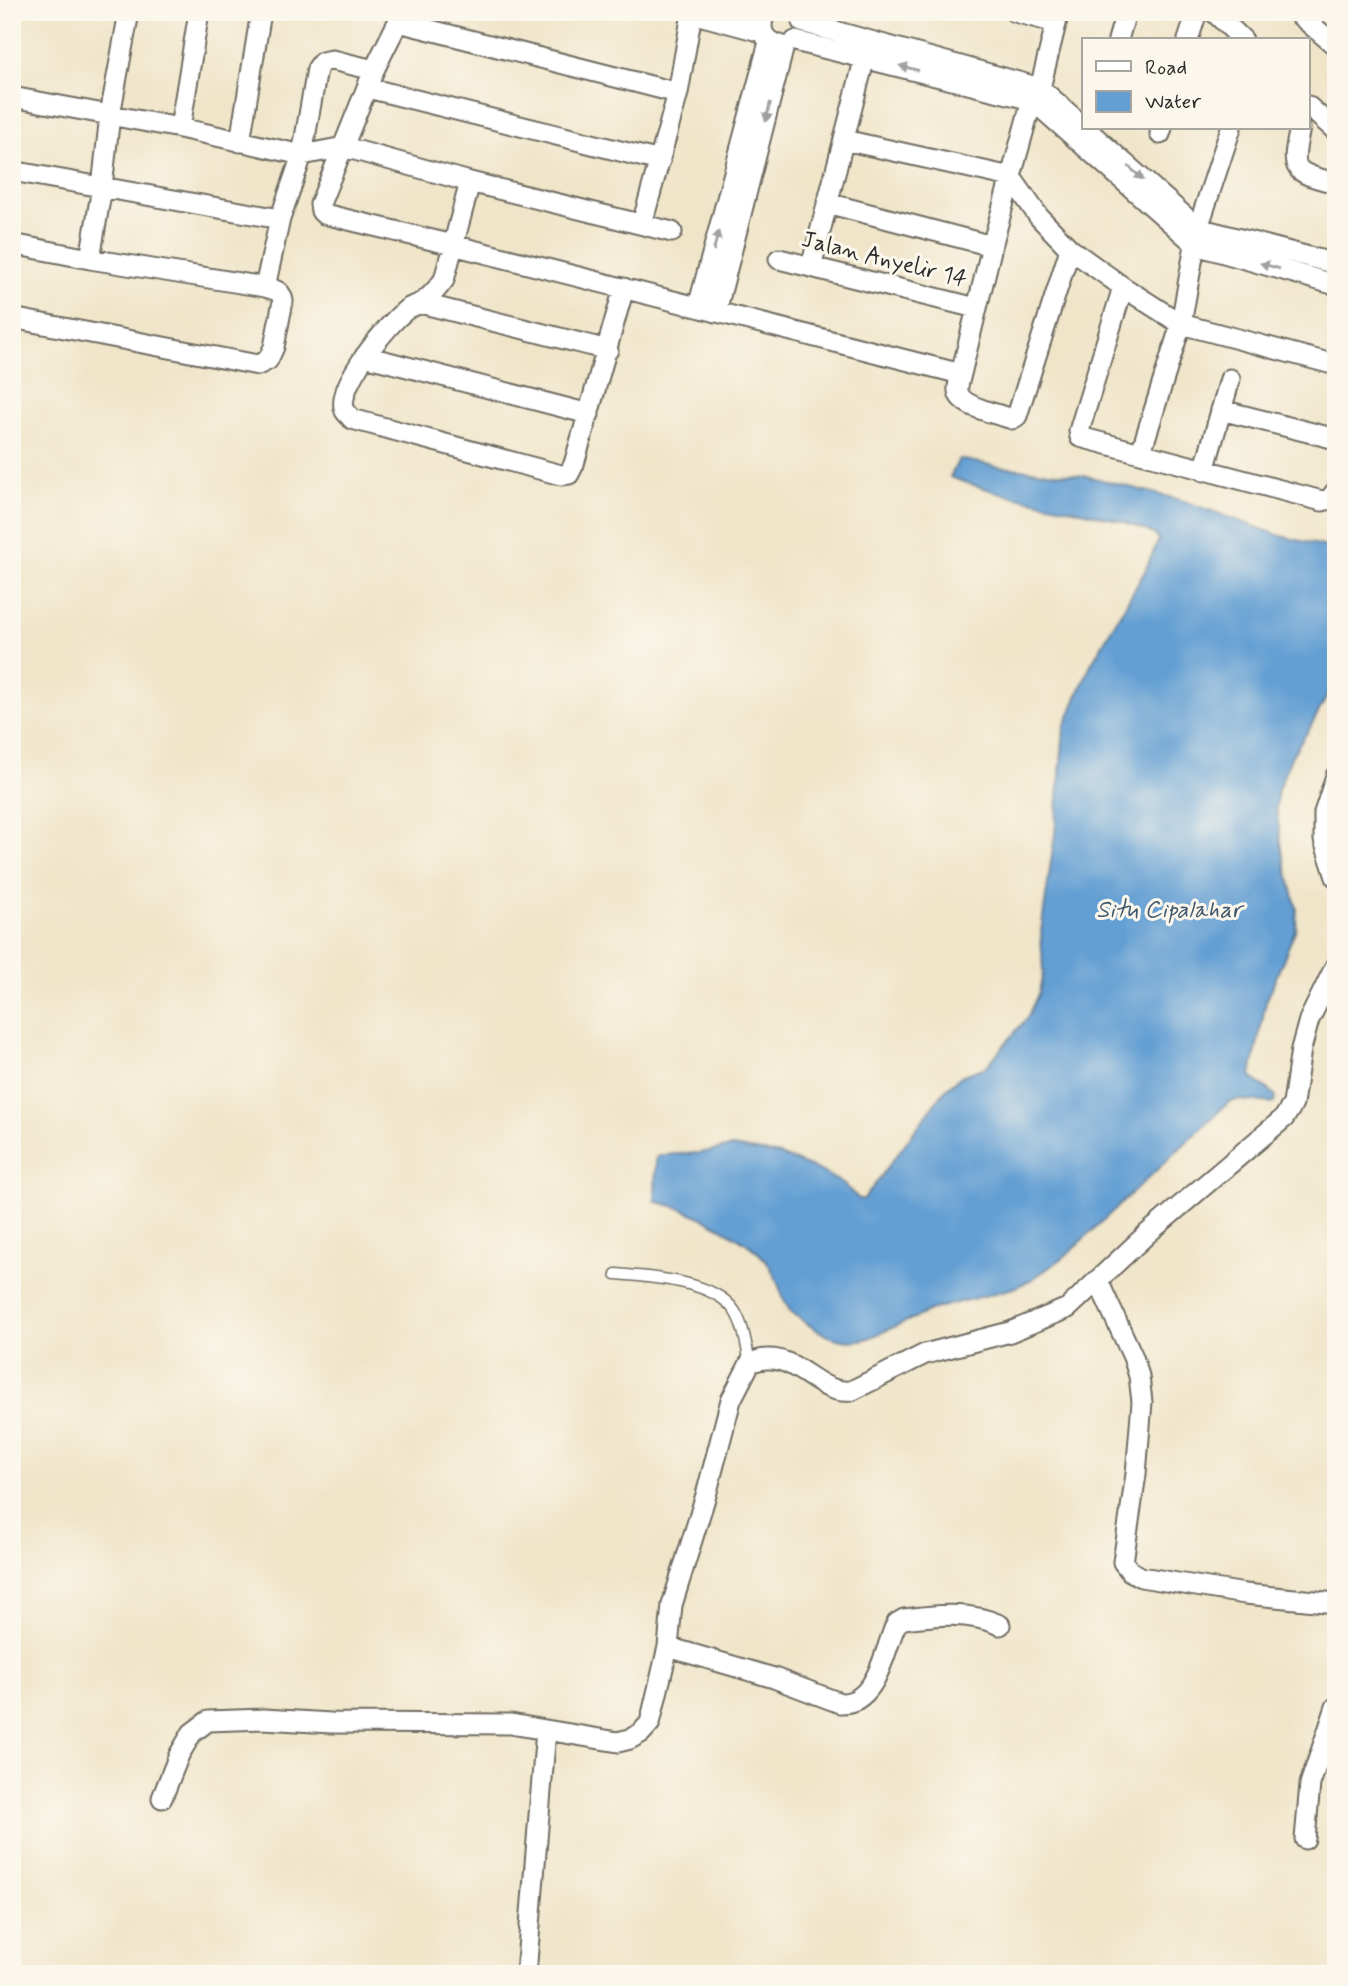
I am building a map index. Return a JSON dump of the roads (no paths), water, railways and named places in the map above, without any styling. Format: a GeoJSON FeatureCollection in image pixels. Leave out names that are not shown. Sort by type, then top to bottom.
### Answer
{"type":"FeatureCollection","features":[{"type":"Feature","properties":{"kind":"street"},"geometry":{"type":"LineString","coordinates":[[90,259],[110,115],[129,12]]}},
{"type":"Feature","properties":{"kind":"street"},"geometry":{"type":"LineString","coordinates":[[180,128],[199,12]]}},
{"type":"Feature","properties":{"kind":"street"},"geometry":{"type":"LineString","coordinates":[[240,142],[261,12]]}},
{"type":"Feature","properties":{"kind":"street"},"geometry":{"type":"LineString","coordinates":[[1015,12],[1058,18],[976,308],[958,390],[962,400],[971,406],[1012,419],[1017,416],[1070,248]]}},
{"type":"Feature","properties":{"kind":"street"},"geometry":{"type":"LineString","coordinates":[[1119,38],[1126,12]]}},
{"type":"Feature","properties":{"kind":"street"},"geometry":{"type":"LineString","coordinates":[[1189,38],[1197,12]]}},
{"type":"Feature","properties":{"kind":"street"},"geometry":{"type":"LineString","coordinates":[[1214,12],[1241,38]]}},
{"type":"Feature","properties":{"kind":"street"},"geometry":{"type":"LineString","coordinates":[[642,224],[678,93],[690,13],[801,32],[799,17],[1036,94],[1082,126]]}},
{"type":"Feature","properties":{"kind":"street"},"geometry":{"type":"LineString","coordinates":[[1300,14],[1336,46]]}},
{"type":"Feature","properties":{"kind":"street"},"geometry":{"type":"LineString","coordinates":[[678,93],[401,17],[371,79],[320,204],[321,211],[324,214],[453,244],[961,374]]}},
{"type":"Feature","properties":{"kind":"street"},"geometry":{"type":"LineString","coordinates":[[772,28],[865,57],[1036,94],[1197,237],[1336,285]]}},
{"type":"Feature","properties":{"kind":"street"},"geometry":{"type":"LineString","coordinates":[[707,309],[772,28]]}},
{"type":"Feature","properties":{"kind":"street"},"geometry":{"type":"LineString","coordinates":[[811,267],[865,57]]}},
{"type":"Feature","properties":{"kind":"street"},"geometry":{"type":"LineString","coordinates":[[265,287],[280,219],[302,155],[317,69],[322,62],[332,60],[371,79],[660,161]]}},
{"type":"Feature","properties":{"kind":"street"},"geometry":{"type":"LineString","coordinates":[[12,97],[180,128],[302,155],[344,147],[673,232]]}},
{"type":"Feature","properties":{"kind":"street"},"geometry":{"type":"LineString","coordinates":[[1310,108],[1336,131]]}},
{"type":"Feature","properties":{"kind":"street"},"geometry":{"type":"LineString","coordinates":[[1087,130],[1197,237],[1336,264]]}},
{"type":"Feature","properties":{"kind":"street"},"geometry":{"type":"LineString","coordinates":[[1141,452],[1181,324],[1197,237],[1230,130]]}},
{"type":"Feature","properties":{"kind":"street"},"geometry":{"type":"LineString","coordinates":[[1300,130],[1293,156],[1294,164],[1309,176],[1336,183]]}},
{"type":"Feature","properties":{"kind":"street"},"geometry":{"type":"LineString","coordinates":[[844,140],[1011,177],[1039,217],[1070,248],[1123,287],[1181,324],[1336,365]]}},
{"type":"Feature","properties":{"kind":"street"},"geometry":{"type":"LineString","coordinates":[[12,171],[280,219]]}},
{"type":"Feature","properties":{"kind":"street"},"geometry":{"type":"LineString","coordinates":[[470,181],[444,280],[435,293],[406,309],[365,356],[350,379],[344,400],[345,410],[352,419],[561,475],[569,474],[608,351],[624,288]]}},
{"type":"Feature","properties":{"kind":"street"},"geometry":{"type":"LineString","coordinates":[[827,203],[992,246]]}},
{"type":"Feature","properties":{"kind":"street"},"geometry":{"type":"LineString","coordinates":[[12,244],[265,287],[282,294],[283,301],[271,354],[268,360],[258,365],[12,318]]}},
{"type":"Feature","properties":{"kind":"street","name":"Jalan Anyelir 14"},"geometry":{"type":"LineString","coordinates":[[779,259],[976,308]]}},
{"type":"Feature","properties":{"kind":"street"},"geometry":{"type":"LineString","coordinates":[[1123,287],[1078,435],[1322,501],[1330,499],[1336,491]]}},
{"type":"Feature","properties":{"kind":"street"},"geometry":{"type":"LineString","coordinates":[[420,303],[608,351]]}},
{"type":"Feature","properties":{"kind":"street"},"geometry":{"type":"LineString","coordinates":[[365,356],[589,414]]}},
{"type":"Feature","properties":{"kind":"street"},"geometry":{"type":"LineString","coordinates":[[1204,471],[1230,379]]}},
{"type":"Feature","properties":{"kind":"street"},"geometry":{"type":"LineString","coordinates":[[1221,410],[1336,439]]}},
{"type":"Feature","properties":{"kind":"street"},"geometry":{"type":"LineString","coordinates":[[1336,776],[1324,813],[1324,840],[1336,877]]}},
{"type":"Feature","properties":{"kind":"street"},"geometry":{"type":"LineString","coordinates":[[162,1798],[179,1755],[192,1732],[208,1721],[264,1719],[331,1723],[511,1724],[618,1742],[630,1740],[641,1733],[650,1723],[668,1647],[672,1605],[706,1494],[723,1426],[740,1380],[750,1363],[768,1358],[777,1360],[797,1368],[830,1390],[850,1391],[925,1354],[1010,1332],[1068,1308],[1166,1218],[1284,1118],[1293,1104],[1301,1049],[1309,1020],[1336,965]]}},
{"type":"Feature","properties":{"kind":"street"},"geometry":{"type":"LineString","coordinates":[[1098,1281],[1133,1357],[1139,1376],[1142,1402],[1124,1562],[1130,1572],[1141,1577],[1245,1594],[1336,1603]]}},
{"type":"Feature","properties":{"kind":"street"},"geometry":{"type":"LineString","coordinates":[[668,1647],[774,1678],[840,1703],[848,1703],[865,1694],[897,1623],[904,1619],[964,1615],[984,1618],[1000,1625]]}},
{"type":"Feature","properties":{"kind":"street"},"geometry":{"type":"LineString","coordinates":[[1305,1839],[1310,1784],[1336,1707]]}},
{"type":"Feature","properties":{"kind":"street"},"geometry":{"type":"LineString","coordinates":[[526,1974],[546,1730]]}},
{"type":"Feature","properties":{"kind":"lane"},"geometry":{"type":"LineString","coordinates":[[616,1274],[667,1279],[710,1292],[733,1307],[741,1322],[750,1363]]}},
{"type":"Feature","properties":{"kind":"water","name":"Situ Cipalahar"},"geometry":{"type":"Polygon","coordinates":[[[959,459],[1001,467],[1086,476],[1181,500],[1281,536],[1336,549],[1336,679],[1292,755],[1278,789],[1276,807],[1283,855],[1297,909],[1296,928],[1266,1002],[1251,1075],[1276,1096],[1274,1103],[1238,1100],[1229,1102],[1063,1258],[1031,1280],[1014,1288],[937,1308],[869,1338],[847,1341],[827,1336],[791,1312],[771,1268],[746,1244],[700,1217],[657,1202],[656,1158],[660,1155],[699,1153],[732,1147],[780,1155],[820,1171],[843,1184],[859,1199],[864,1199],[945,1090],[961,1076],[986,1067],[1027,1018],[1039,992],[1043,973],[1041,931],[1055,834],[1064,728],[1090,666],[1145,571],[1159,539],[1150,532],[1113,519],[1008,495],[950,477],[959,459]]]}}]}
